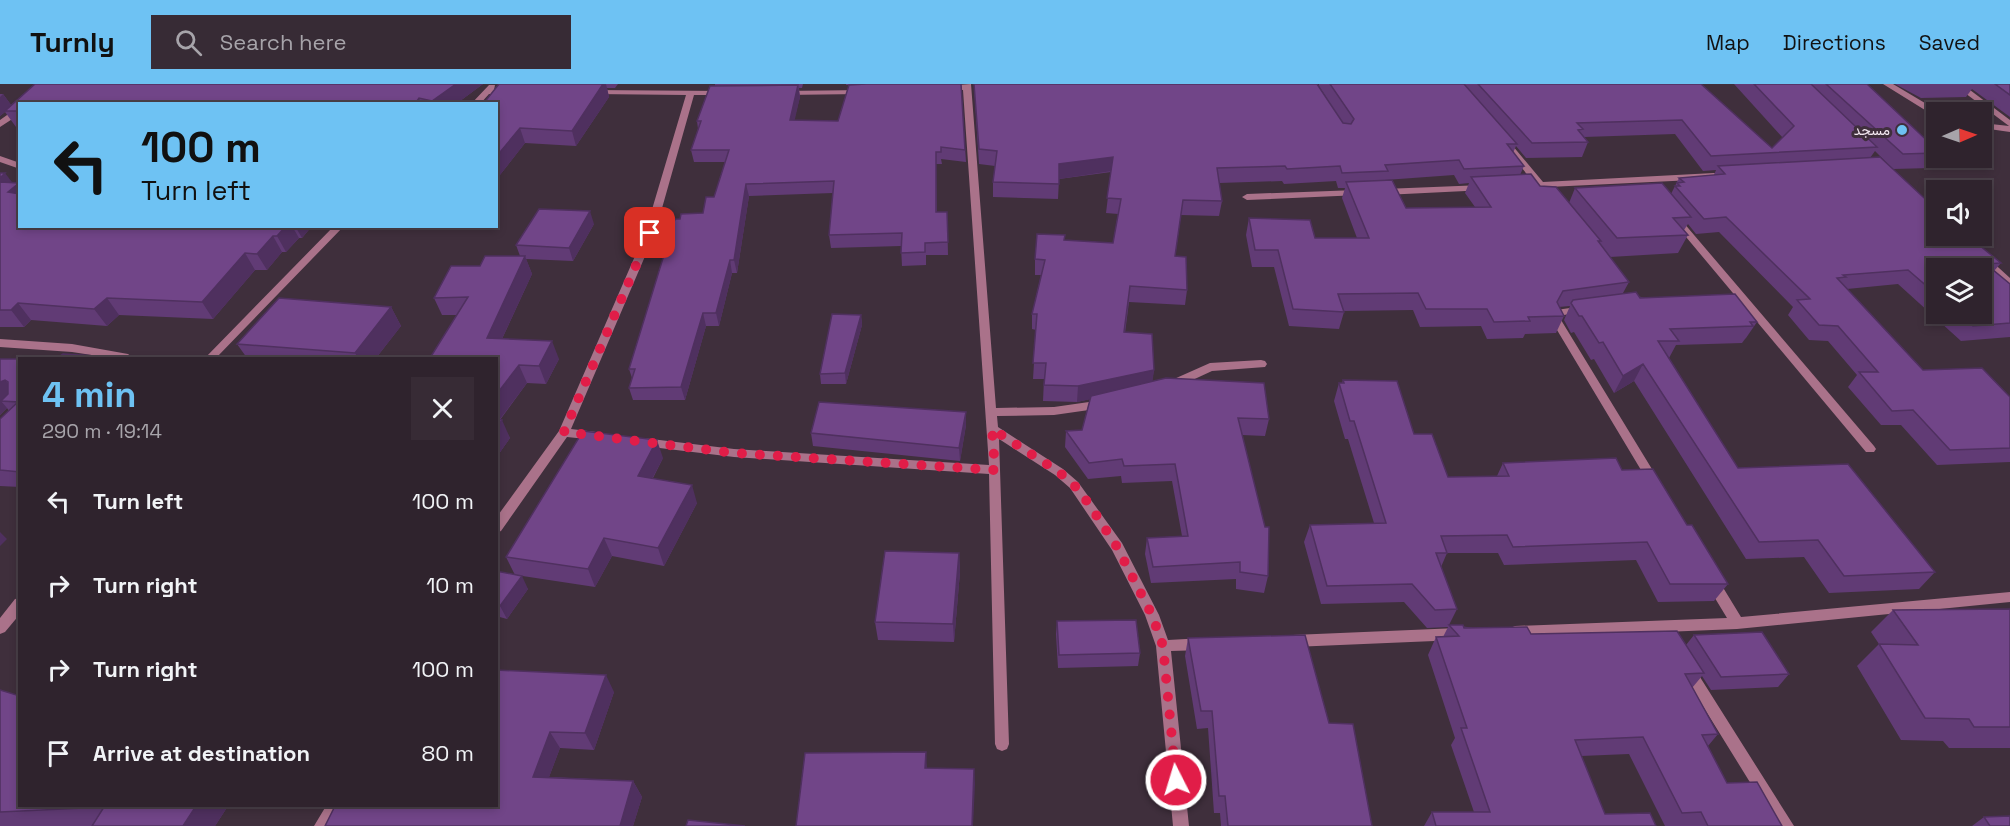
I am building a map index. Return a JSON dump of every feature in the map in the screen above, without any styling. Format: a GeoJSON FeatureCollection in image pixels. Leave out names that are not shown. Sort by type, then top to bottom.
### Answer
{"type":"FeatureCollection","features":[{"type":"Feature","properties":{"kind":"street"},"geometry":{"type":"LineString","coordinates":[[477,102],[495,84]]}},
{"type":"Feature","properties":{"kind":"street"},"geometry":{"type":"LineString","coordinates":[[1887,84],[1926,107]]}},
{"type":"Feature","properties":{"kind":"street"},"geometry":{"type":"LineString","coordinates":[[1957,84],[2010,124]]}},
{"type":"Feature","properties":{"kind":"street"},"geometry":{"type":"LineString","coordinates":[[932,89],[967,86],[995,470],[1002,744]]}},
{"type":"Feature","properties":{"kind":"street"},"geometry":{"type":"LineString","coordinates":[[770,93],[872,91]]}},
{"type":"Feature","properties":{"kind":"street"},"geometry":{"type":"LineString","coordinates":[[487,92],[521,92]]}},
{"type":"Feature","properties":{"kind":"street"},"geometry":{"type":"LineString","coordinates":[[589,92],[736,93]]}},
{"type":"Feature","properties":{"kind":"street"},"geometry":{"type":"LineString","coordinates":[[498,525],[564,432],[650,233],[691,93]]}},
{"type":"Feature","properties":{"kind":"street"},"geometry":{"type":"LineString","coordinates":[[0,124],[18,111]]}},
{"type":"Feature","properties":{"kind":"street"},"geometry":{"type":"LineString","coordinates":[[1992,127],[2010,129]]}},
{"type":"Feature","properties":{"kind":"street"},"geometry":{"type":"LineString","coordinates":[[1498,135],[1536,185],[1564,212]]}},
{"type":"Feature","properties":{"kind":"street"},"geometry":{"type":"LineString","coordinates":[[0,159],[18,165]]}},
{"type":"Feature","properties":{"kind":"street"},"geometry":{"type":"LineString","coordinates":[[1536,185],[1726,175]]}},
{"type":"Feature","properties":{"kind":"street"},"geometry":{"type":"LineString","coordinates":[[1643,180],[1650,189]]}},
{"type":"Feature","properties":{"kind":"street"},"geometry":{"type":"LineString","coordinates":[[1376,192],[1494,187]]}},
{"type":"Feature","properties":{"kind":"street"},"geometry":{"type":"LineString","coordinates":[[1246,197],[1365,193]]}},
{"type":"Feature","properties":{"kind":"street"},"geometry":{"type":"LineString","coordinates":[[1665,207],[1870,449]]}},
{"type":"Feature","properties":{"kind":"street"},"geometry":{"type":"LineString","coordinates":[[211,357],[338,228]]}},
{"type":"Feature","properties":{"kind":"street"},"geometry":{"type":"LineString","coordinates":[[1975,251],[2010,283]]}},
{"type":"Feature","properties":{"kind":"street"},"geometry":{"type":"LineString","coordinates":[[1601,307],[1560,312],[1556,320],[1662,496]]}},
{"type":"Feature","properties":{"kind":"street"},"geometry":{"type":"LineString","coordinates":[[0,343],[72,348],[122,357]]}},
{"type":"Feature","properties":{"kind":"street"},"geometry":{"type":"LineString","coordinates":[[64,357],[72,348]]}},
{"type":"Feature","properties":{"kind":"street"},"geometry":{"type":"LineString","coordinates":[[1159,390],[1210,367],[1261,364]]}},
{"type":"Feature","properties":{"kind":"street"},"geometry":{"type":"LineString","coordinates":[[991,412],[1054,411],[1119,401]]}},
{"type":"Feature","properties":{"kind":"street"},"geometry":{"type":"LineString","coordinates":[[992,429],[1059,472],[1089,504],[1117,547],[1152,615],[1163,646],[1181,826]]}},
{"type":"Feature","properties":{"kind":"street"},"geometry":{"type":"LineString","coordinates":[[564,432],[609,438]]}},
{"type":"Feature","properties":{"kind":"street"},"geometry":{"type":"LineString","coordinates":[[632,441],[734,453],[995,470]]}},
{"type":"Feature","properties":{"kind":"street"},"geometry":{"type":"LineString","coordinates":[[1702,564],[1737,623]]}},
{"type":"Feature","properties":{"kind":"street"},"geometry":{"type":"LineString","coordinates":[[1506,632],[1737,623],[2007,600]]}},
{"type":"Feature","properties":{"kind":"street"},"geometry":{"type":"LineString","coordinates":[[0,628],[18,606]]}},
{"type":"Feature","properties":{"kind":"street"},"geometry":{"type":"LineString","coordinates":[[1660,626],[1786,826]]}},
{"type":"Feature","properties":{"kind":"street"},"geometry":{"type":"LineString","coordinates":[[1281,641],[1471,634]]}},
{"type":"Feature","properties":{"kind":"street"},"geometry":{"type":"LineString","coordinates":[[1163,646],[1222,644]]}},
{"type":"Feature","properties":{"kind":"street"},"geometry":{"type":"LineString","coordinates":[[322,826],[333,807]]}},
{"type":"Feature","properties":{"kind":"building"},"geometry":{"type":"Polygon","coordinates":[[[35,84],[456,84],[432,101],[419,98],[416,102],[18,102],[18,111],[5,111],[35,84]]]}},
{"type":"Feature","properties":{"kind":"building"},"geometry":{"type":"Polygon","coordinates":[[[499,84],[603,84],[572,131],[520,128],[498,155],[498,102],[485,102],[499,84]]]}},
{"type":"Feature","properties":{"kind":"building"},"geometry":{"type":"Polygon","coordinates":[[[961,84],[965,150],[941,147],[941,152],[936,152],[936,212],[947,212],[948,242],[925,243],[925,252],[901,253],[902,233],[829,235],[834,181],[746,184],[734,260],[730,260],[716,313],[703,313],[681,387],[629,388],[635,369],[629,369],[675,219],[680,219],[681,214],[703,213],[706,197],[714,197],[729,150],[691,150],[701,121],[697,121],[710,86],[798,85],[790,120],[838,121],[849,85],[961,84]]]}},
{"type":"Feature","properties":{"kind":"building"},"geometry":{"type":"Polygon","coordinates":[[[974,84],[1317,84],[1343,123],[1351,124],[1354,119],[1330,84],[1464,84],[1517,144],[1507,144],[1524,166],[1464,169],[1459,160],[1385,165],[1388,171],[1342,173],[1340,166],[1287,169],[1285,166],[1217,168],[1222,201],[1183,200],[1175,256],[1186,257],[1187,290],[1130,286],[1124,332],[1152,334],[1154,370],[1078,386],[1044,385],[1046,363],[1033,363],[1037,314],[1032,314],[1045,260],[1035,259],[1037,234],[1065,235],[1064,240],[1113,243],[1121,199],[1107,198],[1113,157],[1059,164],[1059,184],[993,182],[997,151],[979,149],[974,84]]]}},
{"type":"Feature","properties":{"kind":"building"},"geometry":{"type":"Polygon","coordinates":[[[1478,84],[1701,84],[1772,148],[1794,126],[1754,84],[1811,84],[1877,147],[1711,156],[1682,120],[1577,123],[1583,129],[1578,130],[1588,142],[1532,143],[1478,84]]]}},
{"type":"Feature","properties":{"kind":"building"},"geometry":{"type":"Polygon","coordinates":[[[1826,84],[1867,84],[1926,140],[1926,153],[1903,154],[1826,84]]]}},
{"type":"Feature","properties":{"kind":"building"},"geometry":{"type":"Polygon","coordinates":[[[1995,84],[2010,84],[2010,95],[1995,84]]]}},
{"type":"Feature","properties":{"kind":"building"},"geometry":{"type":"Polygon","coordinates":[[[1880,157],[1926,200],[1926,246],[1980,246],[2001,263],[1992,264],[1992,258],[1926,258],[1926,285],[1908,270],[1843,275],[1846,277],[1837,278],[1923,370],[1982,368],[2010,397],[2010,448],[1950,450],[1913,410],[1892,411],[1859,372],[1878,372],[1838,326],[1819,325],[1797,300],[1810,299],[1726,217],[1704,219],[1675,186],[1680,186],[1677,183],[1684,182],[1679,178],[1725,174],[1718,166],[1880,157]]]}},
{"type":"Feature","properties":{"kind":"building"},"geometry":{"type":"Polygon","coordinates":[[[1531,174],[1540,186],[1556,187],[1601,241],[1598,241],[1629,282],[1563,291],[1557,302],[1564,316],[1528,317],[1530,321],[1494,322],[1487,309],[1426,309],[1418,293],[1338,294],[1344,312],[1293,309],[1278,250],[1255,250],[1249,218],[1310,220],[1315,238],[1369,238],[1346,182],[1392,180],[1406,208],[1491,207],[1471,177],[1531,174]]]}},
{"type":"Feature","properties":{"kind":"building"},"geometry":{"type":"Polygon","coordinates":[[[0,182],[18,183],[8,192],[18,194],[18,228],[284,228],[277,236],[273,236],[257,254],[245,253],[202,302],[107,298],[94,309],[18,303],[11,310],[0,310],[0,182]]]}},
{"type":"Feature","properties":{"kind":"building"},"geometry":{"type":"Polygon","coordinates":[[[1662,183],[1691,217],[1673,218],[1688,235],[1617,238],[1575,188],[1662,183]]]}},
{"type":"Feature","properties":{"kind":"building"},"geometry":{"type":"Polygon","coordinates":[[[539,209],[590,211],[569,248],[516,245],[539,209]]]}},
{"type":"Feature","properties":{"kind":"building"},"geometry":{"type":"Polygon","coordinates":[[[485,256],[525,256],[487,338],[552,341],[539,366],[519,365],[498,392],[498,357],[431,357],[468,297],[434,298],[451,266],[480,266],[485,256]]]}},
{"type":"Feature","properties":{"kind":"building"},"geometry":{"type":"Polygon","coordinates":[[[1992,269],[2010,284],[2010,323],[1973,326],[1970,324],[1992,324],[1992,269]]]}},
{"type":"Feature","properties":{"kind":"building"},"geometry":{"type":"Polygon","coordinates":[[[1636,292],[1640,298],[1735,294],[1757,322],[1750,322],[1753,326],[1670,329],[1679,341],[1658,341],[1738,468],[1848,464],[1935,572],[1844,576],[1818,540],[1759,542],[1643,364],[1623,376],[1603,342],[1599,343],[1571,303],[1573,300],[1636,292]]]}},
{"type":"Feature","properties":{"kind":"building"},"geometry":{"type":"Polygon","coordinates":[[[279,298],[391,307],[355,353],[237,344],[279,298]]]}},
{"type":"Feature","properties":{"kind":"building"},"geometry":{"type":"Polygon","coordinates":[[[832,314],[861,315],[845,373],[820,374],[832,314]]]}},
{"type":"Feature","properties":{"kind":"building"},"geometry":{"type":"Polygon","coordinates":[[[63,354],[98,356],[96,357],[58,357],[63,354]]]}},
{"type":"Feature","properties":{"kind":"building"},"geometry":{"type":"Polygon","coordinates":[[[0,359],[18,359],[18,402],[1,401],[8,394],[8,382],[5,380],[0,382],[0,359]]]}},
{"type":"Feature","properties":{"kind":"building"},"geometry":{"type":"Polygon","coordinates":[[[1166,378],[1264,383],[1269,419],[1238,418],[1265,527],[1269,527],[1268,576],[1240,572],[1240,562],[1153,567],[1147,538],[1188,536],[1175,464],[1124,466],[1122,459],[1089,463],[1066,431],[1082,430],[1091,396],[1166,378]]]}},
{"type":"Feature","properties":{"kind":"building"},"geometry":{"type":"Polygon","coordinates":[[[1343,380],[1397,381],[1414,434],[1432,434],[1448,477],[1509,476],[1503,463],[1616,458],[1622,470],[1653,469],[1687,525],[1692,525],[1728,584],[1670,584],[1647,542],[1513,547],[1507,535],[1441,536],[1447,553],[1436,553],[1457,609],[1435,610],[1412,584],[1327,586],[1310,525],[1386,523],[1354,421],[1350,421],[1339,383],[1344,383],[1343,380]]]}},
{"type":"Feature","properties":{"kind":"building"},"geometry":{"type":"Polygon","coordinates":[[[18,402],[18,472],[0,470],[0,419],[18,402]]]}},
{"type":"Feature","properties":{"kind":"building"},"geometry":{"type":"Polygon","coordinates":[[[819,402],[966,412],[959,448],[811,433],[819,402]]]}},
{"type":"Feature","properties":{"kind":"building"},"geometry":{"type":"Polygon","coordinates":[[[583,431],[657,440],[638,476],[692,485],[658,548],[604,538],[588,569],[506,557],[583,431]]]}},
{"type":"Feature","properties":{"kind":"building"},"geometry":{"type":"Polygon","coordinates":[[[885,551],[959,553],[953,624],[875,622],[885,551]]]}},
{"type":"Feature","properties":{"kind":"building"},"geometry":{"type":"Polygon","coordinates":[[[498,571],[522,576],[500,606],[498,606],[498,571]]]}},
{"type":"Feature","properties":{"kind":"building"},"geometry":{"type":"Polygon","coordinates":[[[2010,609],[2010,727],[1974,727],[1969,719],[1925,718],[1879,644],[1918,645],[1893,610],[2010,609]]]}},
{"type":"Feature","properties":{"kind":"building"},"geometry":{"type":"Polygon","coordinates":[[[1136,620],[1140,653],[1059,655],[1057,621],[1136,620]]]}},
{"type":"Feature","properties":{"kind":"building"},"geometry":{"type":"Polygon","coordinates":[[[1449,625],[1463,625],[1464,628],[1527,627],[1531,634],[1677,631],[1704,673],[1685,674],[1718,734],[1702,735],[1727,783],[1757,782],[1782,826],[1708,826],[1701,812],[1682,813],[1643,737],[1575,740],[1605,814],[1650,813],[1656,826],[1436,826],[1432,812],[1490,812],[1461,728],[1467,728],[1436,637],[1459,636],[1449,625]]]}},
{"type":"Feature","properties":{"kind":"building"},"geometry":{"type":"Polygon","coordinates":[[[1762,632],[1789,674],[1721,677],[1694,635],[1762,632]]]}},
{"type":"Feature","properties":{"kind":"building"},"geometry":{"type":"Polygon","coordinates":[[[1305,635],[1329,723],[1353,724],[1372,826],[1228,826],[1225,796],[1219,796],[1212,711],[1201,711],[1188,638],[1305,635]]]}},
{"type":"Feature","properties":{"kind":"building"},"geometry":{"type":"Polygon","coordinates":[[[498,670],[606,675],[585,733],[550,732],[533,777],[633,781],[620,826],[325,826],[334,807],[498,807],[498,670]]]}},
{"type":"Feature","properties":{"kind":"building"},"geometry":{"type":"Polygon","coordinates":[[[0,690],[18,695],[18,807],[104,807],[0,812],[0,690]]]}},
{"type":"Feature","properties":{"kind":"building"},"geometry":{"type":"Polygon","coordinates":[[[926,752],[925,768],[974,769],[972,826],[796,826],[805,753],[926,752]]]}},
{"type":"Feature","properties":{"kind":"building"},"geometry":{"type":"Polygon","coordinates":[[[104,807],[195,807],[183,826],[92,826],[104,807]]]}},
{"type":"Feature","properties":{"kind":"building"},"geometry":{"type":"Polygon","coordinates":[[[2010,816],[2010,826],[1990,826],[1984,817],[2010,816]]]}},
{"type":"Feature","properties":{"kind":"building"},"geometry":{"type":"Polygon","coordinates":[[[688,820],[745,826],[686,826],[688,820]]]}},
{"type":"Feature","properties":{"kind":"place","name":"مسجد"},"geometry":{"type":"Point","coordinates":[1902,130]}},
{"type":"Feature","properties":{"kind":"route"},"geometry":{"type":"LineString","coordinates":[[650,233],[564,432],[734,453],[995,470],[992,429],[1035,459],[1059,472],[1074,485],[1117,547],[1152,615],[1163,646],[1176,780]]}}]}
